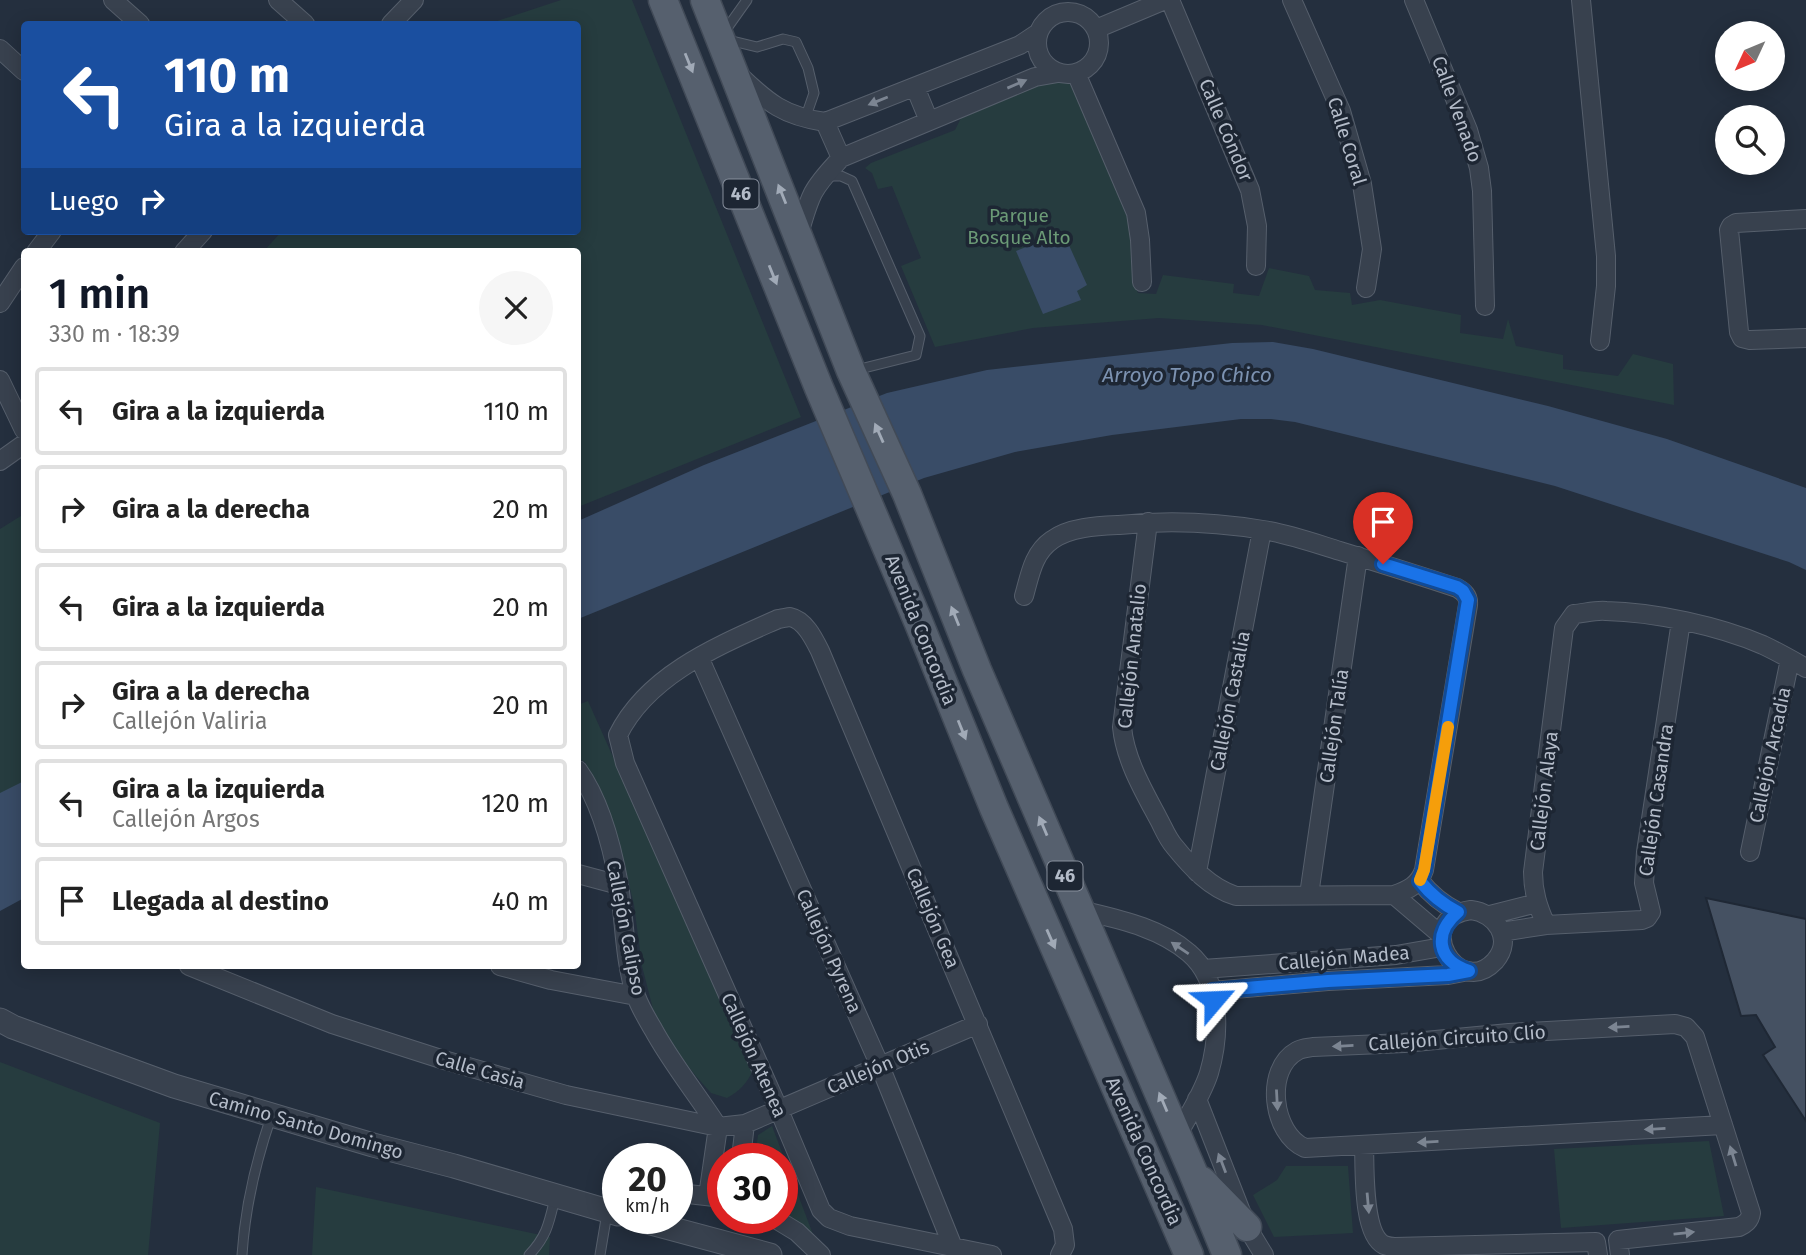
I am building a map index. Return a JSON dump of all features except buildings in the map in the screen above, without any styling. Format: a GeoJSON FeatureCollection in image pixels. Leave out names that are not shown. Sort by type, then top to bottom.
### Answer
{"type":"FeatureCollection","features":[{"type":"Feature","properties":{"kind":"main road","name":"Avenida Concordia"},"geometry":{"type":"LineString","coordinates":[[663,0],[818,388],[994,808],[1189,1255]]}},
{"type":"Feature","properties":{"kind":"main road","name":"Avenida Concordia"},"geometry":{"type":"LineString","coordinates":[[705,0],[852,371],[907,494],[977,670],[1227,1255]]}},
{"type":"Feature","properties":{"kind":"main road"},"geometry":{"type":"LineString","coordinates":[[1192,1170],[1247,1227]]}},
{"type":"Feature","properties":{"kind":"main road"},"geometry":{"type":"LineString","coordinates":[[1172,1215],[1194,1236],[1204,1255]]}},
{"type":"Feature","properties":{"kind":"street"},"geometry":{"type":"LineString","coordinates":[[113,0],[137,21]]}},
{"type":"Feature","properties":{"kind":"street"},"geometry":{"type":"LineString","coordinates":[[278,0],[301,21]]}},
{"type":"Feature","properties":{"kind":"street"},"geometry":{"type":"LineString","coordinates":[[394,21],[414,0]]}},
{"type":"Feature","properties":{"kind":"street"},"geometry":{"type":"LineString","coordinates":[[1096,29],[1165,0]]}},
{"type":"Feature","properties":{"kind":"street","name":"Calle Cóndor"},"geometry":{"type":"LineString","coordinates":[[1170,0],[1250,190],[1257,226],[1256,266]]}},
{"type":"Feature","properties":{"kind":"street","name":"Calle Coral"},"geometry":{"type":"LineString","coordinates":[[1292,0],[1341,111],[1362,184],[1372,249],[1366,288]]}},
{"type":"Feature","properties":{"kind":"street","name":"Calle Venado"},"geometry":{"type":"LineString","coordinates":[[1414,0],[1468,130],[1477,159],[1482,191],[1485,306]]}},
{"type":"Feature","properties":{"kind":"street"},"geometry":{"type":"LineString","coordinates":[[1581,0],[1606,256],[1606,286],[1600,341]]}},
{"type":"Feature","properties":{"kind":"street"},"geometry":{"type":"LineString","coordinates":[[799,236],[814,192],[841,158],[1035,77],[1076,73],[1086,68],[1094,60],[1098,50],[1096,29],[1078,13],[1051,7],[1036,43],[1042,61],[1058,73]]}},
{"type":"Feature","properties":{"kind":"street"},"geometry":{"type":"LineString","coordinates":[[733,69],[769,103],[805,119],[825,122],[1020,45],[1038,33]]}},
{"type":"Feature","properties":{"kind":"street"},"geometry":{"type":"LineString","coordinates":[[0,49],[21,68]]}},
{"type":"Feature","properties":{"kind":"street"},"geometry":{"type":"LineString","coordinates":[[1076,73],[1136,213],[1142,282]]}},
{"type":"Feature","properties":{"kind":"street"},"geometry":{"type":"LineString","coordinates":[[915,87],[929,121]]}},
{"type":"Feature","properties":{"kind":"street"},"geometry":{"type":"LineString","coordinates":[[825,122],[841,158]]}},
{"type":"Feature","properties":{"kind":"street"},"geometry":{"type":"LineString","coordinates":[[1806,219],[1737,223],[1729,230],[1739,332],[1742,338],[1806,338]]}},
{"type":"Feature","properties":{"kind":"street"},"geometry":{"type":"LineString","coordinates":[[0,303],[21,272]]}},
{"type":"Feature","properties":{"kind":"street"},"geometry":{"type":"LineString","coordinates":[[0,380],[21,424]]}},
{"type":"Feature","properties":{"kind":"street"},"geometry":{"type":"LineString","coordinates":[[0,461],[21,446]]}},
{"type":"Feature","properties":{"kind":"street"},"geometry":{"type":"LineString","coordinates":[[1024,596],[1031,568],[1037,556],[1052,540],[1072,531],[1148,522],[1196,523],[1262,530],[1457,587],[1467,596],[1468,604],[1420,881],[1434,898],[1458,912]]}},
{"type":"Feature","properties":{"kind":"street","name":"Callejón Anatalio"},"geometry":{"type":"LineString","coordinates":[[1148,522],[1122,718],[1123,740],[1142,788],[1172,844],[1214,887],[1236,896],[1394,895],[1420,881]]}},
{"type":"Feature","properties":{"kind":"street","name":"Callejón Castalia"},"geometry":{"type":"LineString","coordinates":[[1197,872],[1262,530]]}},
{"type":"Feature","properties":{"kind":"street","name":"Callejón Talía"},"geometry":{"type":"LineString","coordinates":[[1309,895],[1358,556]]}},
{"type":"Feature","properties":{"kind":"street","name":"Callejón Alaya"},"geometry":{"type":"LineString","coordinates":[[1546,925],[1536,903],[1533,872],[1564,628],[1574,614],[1604,611],[1682,621]]}},
{"type":"Feature","properties":{"kind":"street","name":"Callejón Gea"},"geometry":{"type":"LineString","coordinates":[[699,657],[778,619],[789,617],[800,622],[811,633],[1063,1229],[1065,1244],[1060,1255]]}},
{"type":"Feature","properties":{"kind":"street"},"geometry":{"type":"LineString","coordinates":[[1682,621],[1763,645],[1806,668]]}},
{"type":"Feature","properties":{"kind":"street","name":"Callejón Casandra"},"geometry":{"type":"LineString","coordinates":[[1546,925],[1642,920],[1650,915],[1644,883],[1646,852],[1682,621]]}},
{"type":"Feature","properties":{"kind":"street","name":"Callejón Atenea"},"geometry":{"type":"LineString","coordinates":[[699,657],[671,674],[635,707],[618,735],[625,763],[821,1210],[828,1218],[850,1226],[992,1255]]}},
{"type":"Feature","properties":{"kind":"street","name":"Callejón Pyrena"},"geometry":{"type":"LineString","coordinates":[[699,657],[880,1066],[954,1247]]}},
{"type":"Feature","properties":{"kind":"street","name":"Callejón Arcadia"},"geometry":{"type":"LineString","coordinates":[[1750,852],[1790,659]]}},
{"type":"Feature","properties":{"kind":"street","name":"Callejón Calipso"},"geometry":{"type":"LineString","coordinates":[[581,775],[597,807],[611,850],[619,886],[626,951],[636,996],[658,1039],[718,1128]]}},
{"type":"Feature","properties":{"kind":"street"},"geometry":{"type":"LineString","coordinates":[[581,875],[619,886]]}},
{"type":"Feature","properties":{"kind":"street"},"geometry":{"type":"LineString","coordinates":[[1394,895],[1442,941],[1451,962],[1459,968],[1469,971],[1487,967],[1500,952],[1502,942],[1501,932],[1490,915],[1471,910],[1458,912],[1447,922],[1442,941]]}},
{"type":"Feature","properties":{"kind":"street"},"geometry":{"type":"LineString","coordinates":[[1490,915],[1536,903]]}},
{"type":"Feature","properties":{"kind":"street"},"geometry":{"type":"LineString","coordinates":[[1080,910],[1121,920],[1156,933],[1189,953],[1203,969],[1212,991],[1216,1022],[1215,1041],[1209,1074],[1177,1136]]}},
{"type":"Feature","properties":{"kind":"street"},"geometry":{"type":"LineString","coordinates":[[1501,932],[1546,925]]}},
{"type":"Feature","properties":{"kind":"street","name":"Callejón Madea"},"geometry":{"type":"LineString","coordinates":[[1203,969],[1396,955],[1442,941]]}},
{"type":"Feature","properties":{"kind":"street"},"geometry":{"type":"LineString","coordinates":[[1327,960],[1328,981]]}},
{"type":"Feature","properties":{"kind":"street","name":"Calle Casia"},"geometry":{"type":"LineString","coordinates":[[196,969],[332,1024],[566,1095],[718,1128],[744,1124],[779,1110]]}},
{"type":"Feature","properties":{"kind":"street"},"geometry":{"type":"LineString","coordinates":[[510,969],[551,980],[636,996]]}},
{"type":"Feature","properties":{"kind":"street","name":"Callejón Madea"},"geometry":{"type":"LineString","coordinates":[[1212,991],[1328,981],[1448,975],[1469,971]]}},
{"type":"Feature","properties":{"kind":"street","name":"Camino Santo Domingo"},"geometry":{"type":"LineString","coordinates":[[0,1020],[174,1086],[602,1210]]}},
{"type":"Feature","properties":{"kind":"street","name":"Callejón Otis"},"geometry":{"type":"LineString","coordinates":[[779,1110],[978,1024]]}},
{"type":"Feature","properties":{"kind":"street","name":"Callejón Circuito Clío"},"geometry":{"type":"LineString","coordinates":[[1620,1255],[1618,1240],[1739,1227],[1748,1221],[1751,1213],[1723,1125],[1695,1037],[1691,1031],[1679,1024],[1342,1045],[1299,1050],[1287,1059],[1280,1070],[1277,1086],[1279,1117],[1290,1139],[1305,1148],[1723,1125]]}},
{"type":"Feature","properties":{"kind":"street"},"geometry":{"type":"LineString","coordinates":[[1197,1098],[1247,1227],[1264,1255]]}},
{"type":"Feature","properties":{"kind":"street"},"geometry":{"type":"LineString","coordinates":[[742,1143],[744,1124]]}},
{"type":"Feature","properties":{"kind":"street"},"geometry":{"type":"LineString","coordinates":[[718,1128],[718,1143]]}},
{"type":"Feature","properties":{"kind":"street"},"geometry":{"type":"LineString","coordinates":[[1364,1146],[1370,1222],[1377,1239],[1384,1245],[1395,1247],[1596,1242],[1598,1255]]}},
{"type":"Feature","properties":{"kind":"street"},"geometry":{"type":"LineString","coordinates":[[798,1232],[821,1255]]}},
{"type":"Feature","properties":{"kind":"street"},"geometry":{"type":"LineString","coordinates":[[691,1234],[769,1255]]}},
{"type":"Feature","properties":{"kind":"lane"},"geometry":{"type":"LineString","coordinates":[[747,0],[720,38],[757,47],[783,39],[796,42],[808,68],[814,93],[805,119]]}},
{"type":"Feature","properties":{"kind":"lane"},"geometry":{"type":"LineString","coordinates":[[825,176],[841,176],[852,181],[920,336],[916,355],[852,371]]}},
{"type":"Feature","properties":{"kind":"lane"},"geometry":{"type":"LineString","coordinates":[[242,1255],[243,1231],[260,1149],[272,1115]]}},
{"type":"Feature","properties":{"kind":"lane"},"geometry":{"type":"LineString","coordinates":[[529,1255],[541,1243],[556,1196]]}},
{"type":"Feature","properties":{"kind":"lane"},"geometry":{"type":"LineString","coordinates":[[600,1255],[606,1234]]}},
{"type":"Feature","properties":{"kind":"green space"},"geometry":{"type":"Polygon","coordinates":[[[561,0],[632,0],[801,417],[581,506],[581,248],[267,248],[278,235],[581,235],[581,21],[497,21],[561,0]]]}},
{"type":"Feature","properties":{"kind":"green space","name":"Parque Bosque Alto"},"geometry":{"type":"Polygon","coordinates":[[[1059,78],[1069,83],[1078,93],[1127,217],[1136,266],[1133,281],[1138,293],[1156,294],[1163,275],[1234,284],[1233,293],[1259,296],[1269,268],[1309,276],[1315,290],[1350,293],[1352,305],[1380,300],[1461,315],[1460,333],[1503,339],[1508,319],[1516,346],[1563,355],[1563,369],[1618,376],[1633,354],[1673,364],[1674,405],[1262,325],[1159,318],[1033,328],[935,347],[901,266],[921,258],[892,186],[878,189],[872,173],[865,168],[871,163],[955,130],[962,116],[1043,82],[1059,78]]]}},
{"type":"Feature","properties":{"kind":"green space"},"geometry":{"type":"Polygon","coordinates":[[[21,516],[21,798],[0,810],[0,529],[21,516]]]}},
{"type":"Feature","properties":{"kind":"green space"},"geometry":{"type":"Polygon","coordinates":[[[588,701],[753,1070],[743,1086],[727,1098],[711,1093],[695,1075],[669,1042],[653,1009],[642,966],[634,905],[623,859],[602,795],[585,762],[581,760],[581,704],[588,701]]]}},
{"type":"Feature","properties":{"kind":"green space"},"geometry":{"type":"Polygon","coordinates":[[[0,1062],[160,1123],[148,1255],[0,1255],[0,1062]]]}},
{"type":"Feature","properties":{"kind":"green space"},"geometry":{"type":"Polygon","coordinates":[[[772,1126],[778,1143],[757,1143],[758,1135],[772,1126]]]}},
{"type":"Feature","properties":{"kind":"green space"},"geometry":{"type":"Polygon","coordinates":[[[1709,1141],[1724,1216],[1561,1228],[1554,1149],[1709,1141]]]}},
{"type":"Feature","properties":{"kind":"green space"},"geometry":{"type":"Polygon","coordinates":[[[1286,1166],[1348,1166],[1353,1233],[1274,1237],[1253,1195],[1277,1180],[1286,1166]]]}},
{"type":"Feature","properties":{"kind":"green space"},"geometry":{"type":"Polygon","coordinates":[[[316,1187],[550,1237],[549,1255],[312,1255],[316,1187]]]}},
{"type":"Feature","properties":{"kind":"green space"},"geometry":{"type":"Polygon","coordinates":[[[798,1195],[814,1237],[798,1226],[798,1195]]]}},
{"type":"Feature","properties":{"kind":"water"},"geometry":{"type":"Polygon","coordinates":[[[1063,232],[1087,285],[1077,291],[1081,300],[1043,314],[1016,251],[1063,232]]]}},
{"type":"Feature","properties":{"kind":"water","name":"Arroyo Topo Chico"},"geometry":{"type":"Polygon","coordinates":[[[1273,342],[1313,349],[1548,406],[1667,439],[1806,488],[1806,570],[1789,562],[1555,486],[1295,422],[1241,419],[1112,435],[1015,452],[924,478],[581,618],[581,520],[704,465],[887,393],[987,370],[1232,343],[1273,342]]]}},
{"type":"Feature","properties":{"kind":"water"},"geometry":{"type":"Polygon","coordinates":[[[21,782],[21,900],[0,911],[0,793],[21,782]]]}},
{"type":"Feature","properties":{"kind":"slow traffic"},"geometry":{"type":"LineString","coordinates":[[1420,880],[1424,870],[1448,727]]}},
{"type":"Feature","properties":{"kind":"route"},"geometry":{"type":"LineString","coordinates":[[1214,1000],[1212,991],[1328,981],[1448,975],[1469,971],[1451,962],[1442,947],[1441,935],[1444,928],[1458,912],[1434,898],[1420,881],[1468,600],[1457,587],[1383,564]]}}]}
